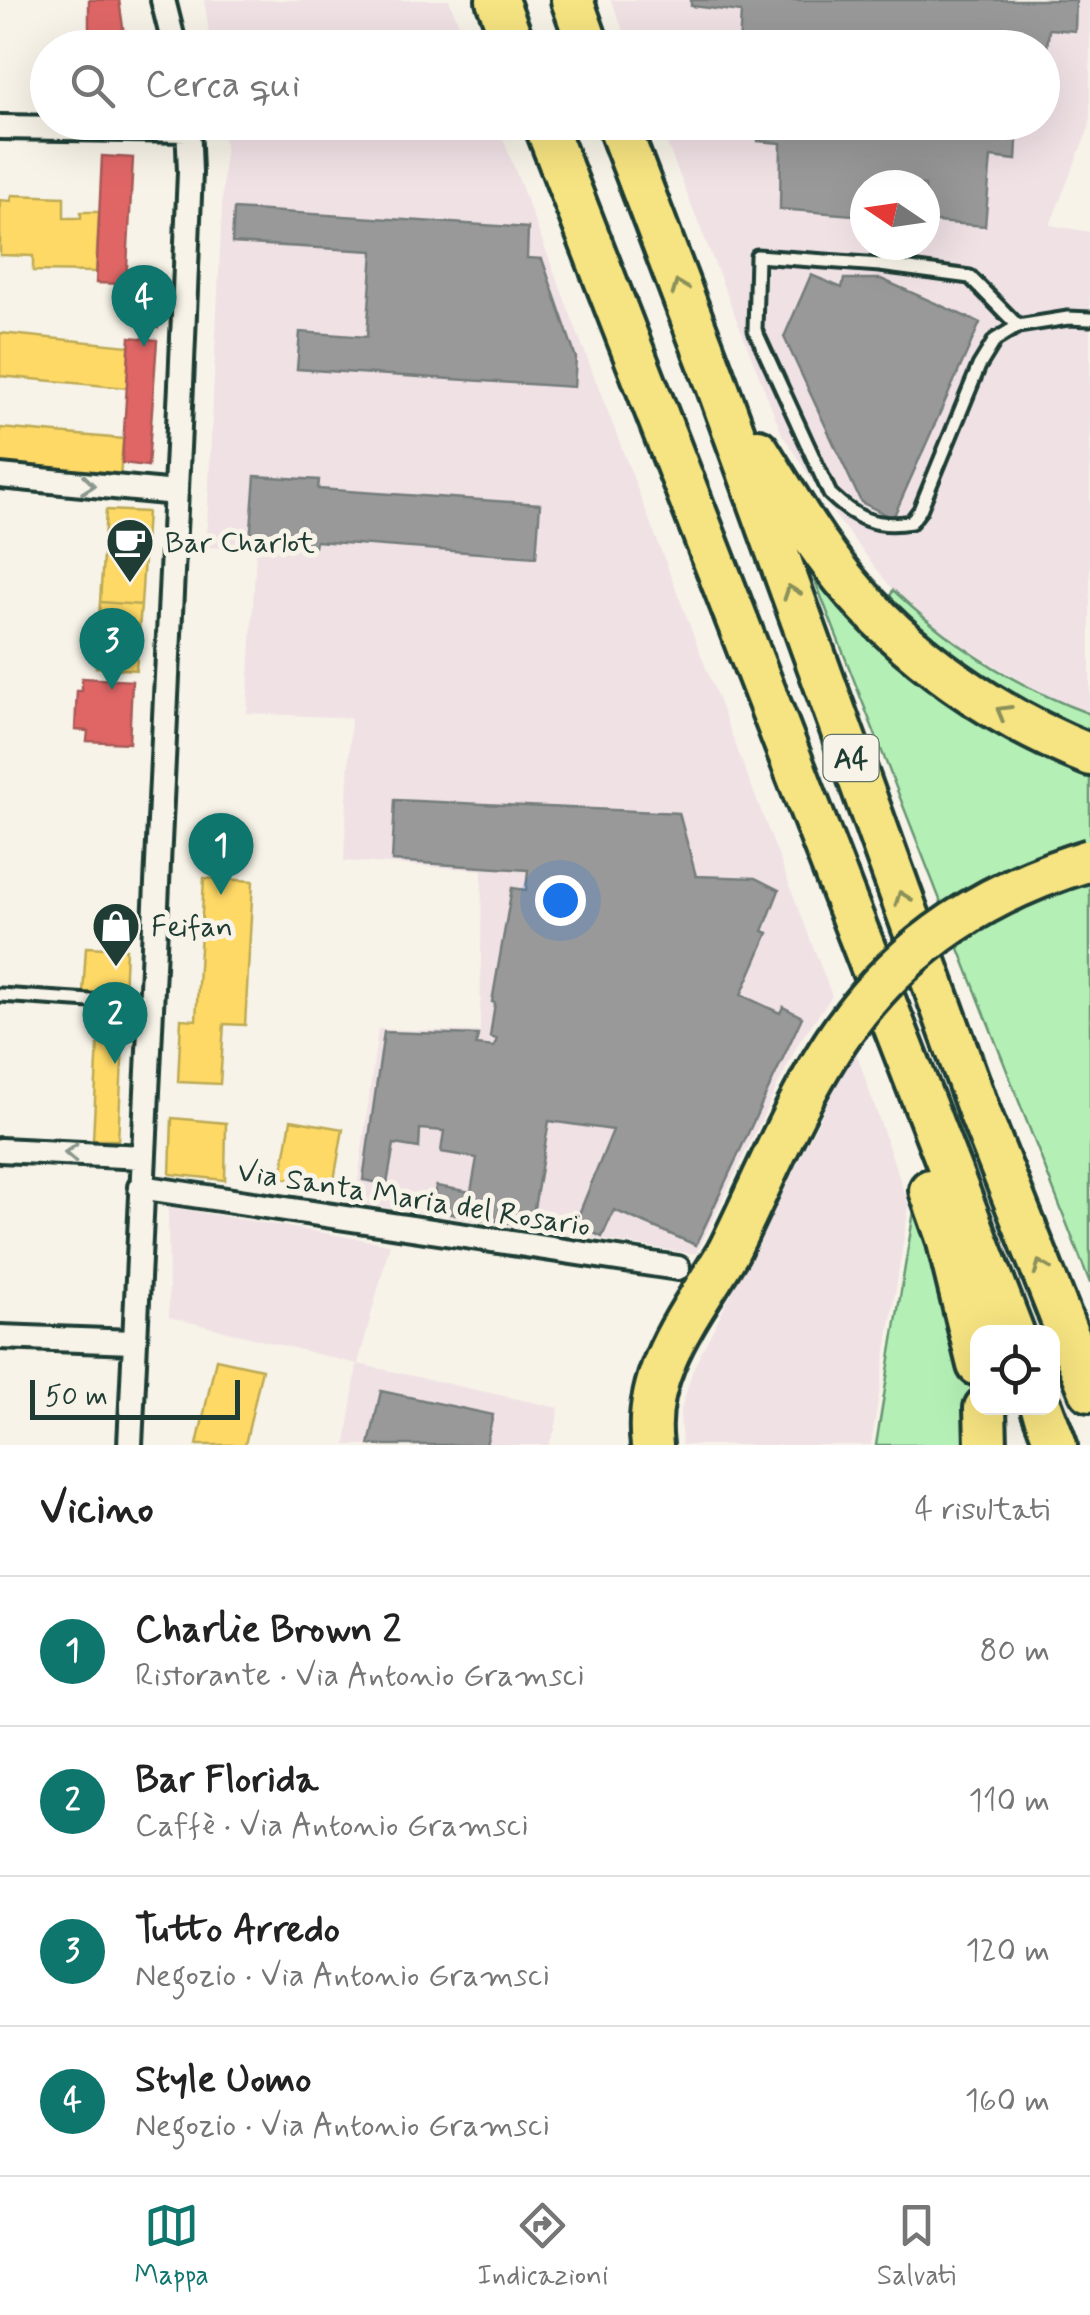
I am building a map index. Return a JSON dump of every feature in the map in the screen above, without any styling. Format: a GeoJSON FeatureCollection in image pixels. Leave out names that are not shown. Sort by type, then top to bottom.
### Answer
{"type":"FeatureCollection","features":[{"type":"Feature","properties":{"kind":"highway"},"geometry":{"type":"LineString","coordinates":[[497,0],[508,30]]}},
{"type":"Feature","properties":{"kind":"highway"},"geometry":{"type":"LineString","coordinates":[[572,0],[583,30]]}},
{"type":"Feature","properties":{"kind":"highway","name":"A4"},"geometry":{"type":"LineString","coordinates":[[551,140],[1010,1325]]}},
{"type":"Feature","properties":{"kind":"highway","name":"A4"},"geometry":{"type":"LineString","coordinates":[[624,140],[979,1110],[1090,1390]]}},
{"type":"Feature","properties":{"kind":"highway"},"geometry":{"type":"LineString","coordinates":[[564,173],[605,326],[834,923],[947,1238],[970,1332]]}},
{"type":"Feature","properties":{"kind":"highway"},"geometry":{"type":"LineString","coordinates":[[714,380],[842,578],[882,620],[977,697],[1090,755]]}},
{"type":"Feature","properties":{"kind":"highway"},"geometry":{"type":"LineString","coordinates":[[652,1445],[655,1393],[665,1357],[728,1252],[810,1086],[843,1030],[900,964],[946,927],[996,894],[1090,860]]}},
{"type":"Feature","properties":{"kind":"highway"},"geometry":{"type":"LineString","coordinates":[[672,1445],[670,1432],[684,1369],[728,1252]]}},
{"type":"Feature","properties":{"kind":"highway"},"geometry":{"type":"LineString","coordinates":[[984,1415],[986,1445]]}},
{"type":"Feature","properties":{"kind":"highway"},"geometry":{"type":"LineString","coordinates":[[1045,1415],[1056,1445]]}},
{"type":"Feature","properties":{"kind":"street"},"geometry":{"type":"LineString","coordinates":[[163,0],[170,30]]}},
{"type":"Feature","properties":{"kind":"street"},"geometry":{"type":"LineString","coordinates":[[0,127],[30,128]]}},
{"type":"Feature","properties":{"kind":"street"},"geometry":{"type":"LineString","coordinates":[[130,1445],[176,493],[188,140]]}},
{"type":"Feature","properties":{"kind":"street"},"geometry":{"type":"LineString","coordinates":[[0,476],[176,493]]}},
{"type":"Feature","properties":{"kind":"street"},"geometry":{"type":"LineString","coordinates":[[0,1150],[143,1157]]}},
{"type":"Feature","properties":{"kind":"street","name":"Via Santa Maria del Rosario"},"geometry":{"type":"LineString","coordinates":[[140,1187],[678,1268]]}},
{"type":"Feature","properties":{"kind":"street"},"geometry":{"type":"LineString","coordinates":[[0,1337],[133,1342]]}},
{"type":"Feature","properties":{"kind":"lane"},"geometry":{"type":"LineString","coordinates":[[1018,326],[970,277],[880,265],[757,256],[756,330],[830,494],[850,514],[882,526],[911,522],[920,510],[979,366],[995,340],[1018,326],[1068,318],[1090,319]]}},
{"type":"Feature","properties":{"kind":"lane"},"geometry":{"type":"LineString","coordinates":[[0,995],[150,1005]]}},
{"type":"Feature","properties":{"kind":"shaded area"},"geometry":{"type":"Polygon","coordinates":[[[204,0],[449,0],[461,30],[208,30],[204,0]]]}},
{"type":"Feature","properties":{"kind":"shaded area"},"geometry":{"type":"Polygon","coordinates":[[[611,0],[1090,0],[1090,125],[1050,225],[1090,232],[1090,714],[1055,701],[958,644],[893,590],[833,513],[782,434],[666,140],[1060,140],[1060,30],[623,30],[611,0]]]}},
{"type":"Feature","properties":{"kind":"shaded area"},"geometry":{"type":"Polygon","coordinates":[[[224,140],[504,140],[832,996],[799,1042],[696,1254],[355,1203],[378,1029],[480,1032],[482,870],[344,861],[351,718],[247,713],[256,551],[206,547],[224,140]]]}},
{"type":"Feature","properties":{"kind":"shaded area"},"geometry":{"type":"Polygon","coordinates":[[[855,1049],[909,1206],[871,1445],[682,1445],[680,1413],[693,1369],[855,1049]]]}},
{"type":"Feature","properties":{"kind":"shaded area"},"geometry":{"type":"Polygon","coordinates":[[[168,1207],[390,1244],[358,1364],[559,1408],[548,1445],[346,1445],[357,1364],[169,1317],[168,1207]]]}},
{"type":"Feature","properties":{"kind":"green space"},"geometry":{"type":"Polygon","coordinates":[[[821,576],[1090,769],[1090,1283],[814,578],[821,576]]]}},
{"type":"Feature","properties":{"kind":"green space"},"geometry":{"type":"Polygon","coordinates":[[[893,590],[985,662],[1036,691],[1090,714],[1090,739],[973,677],[887,604],[893,590]]]}},
{"type":"Feature","properties":{"kind":"green space"},"geometry":{"type":"Polygon","coordinates":[[[915,1205],[970,1351],[970,1415],[980,1415],[989,1445],[876,1445],[915,1205]]]}},
{"type":"Feature","properties":{"kind":"building: Abitazioni"},"geometry":{"type":"Polygon","coordinates":[[[12,195],[64,197],[64,218],[81,218],[81,212],[99,212],[96,272],[33,271],[33,256],[0,255],[0,200],[11,201],[12,195]]]}},
{"type":"Feature","properties":{"kind":"building: Abitazioni"},"geometry":{"type":"Polygon","coordinates":[[[0,333],[129,346],[127,388],[0,376],[0,333]]]}},
{"type":"Feature","properties":{"kind":"building: Abitazioni"},"geometry":{"type":"Polygon","coordinates":[[[0,428],[123,439],[120,478],[0,468],[0,428]]]}},
{"type":"Feature","properties":{"kind":"building: Abitazioni"},"geometry":{"type":"Polygon","coordinates":[[[106,510],[147,512],[141,605],[100,602],[106,510]]]}},
{"type":"Feature","properties":{"kind":"building: Abitazioni"},"geometry":{"type":"Polygon","coordinates":[[[100,602],[141,605],[136,670],[96,667],[100,602]]]}},
{"type":"Feature","properties":{"kind":"building: Abitazioni"},"geometry":{"type":"Polygon","coordinates":[[[204,878],[253,881],[245,1025],[224,1024],[220,1084],[178,1082],[181,1019],[196,1020],[204,878]]]}},
{"type":"Feature","properties":{"kind":"building: Abitazioni"},"geometry":{"type":"Polygon","coordinates":[[[86,947],[126,949],[124,996],[83,994],[86,947]]]}},
{"type":"Feature","properties":{"kind":"building: Abitazioni"},"geometry":{"type":"Polygon","coordinates":[[[98,1041],[123,1041],[118,1140],[93,1140],[98,1041]]]}},
{"type":"Feature","properties":{"kind":"building: Abitazioni"},"geometry":{"type":"Polygon","coordinates":[[[172,1118],[226,1123],[225,1180],[170,1174],[172,1118]]]}},
{"type":"Feature","properties":{"kind":"building: Abitazioni"},"geometry":{"type":"Polygon","coordinates":[[[291,1120],[343,1129],[333,1186],[281,1178],[291,1120]]]}},
{"type":"Feature","properties":{"kind":"building: Abitazioni"},"geometry":{"type":"Polygon","coordinates":[[[216,1359],[262,1369],[245,1445],[197,1445],[216,1359]]]}},
{"type":"Feature","properties":{"kind":"building: Negozi"},"geometry":{"type":"Polygon","coordinates":[[[89,0],[119,0],[123,30],[89,30],[89,0]]]}},
{"type":"Feature","properties":{"kind":"building: Negozi"},"geometry":{"type":"Polygon","coordinates":[[[102,156],[133,158],[126,284],[96,283],[102,156]]]}},
{"type":"Feature","properties":{"kind":"building: Negozi"},"geometry":{"type":"Polygon","coordinates":[[[146,311],[158,312],[158,328],[145,327],[146,311]]]}},
{"type":"Feature","properties":{"kind":"building: Negozi"},"geometry":{"type":"Polygon","coordinates":[[[130,337],[157,340],[148,466],[122,463],[130,337]]]}},
{"type":"Feature","properties":{"kind":"building: Negozi"},"geometry":{"type":"Polygon","coordinates":[[[82,678],[132,681],[129,743],[87,741],[88,731],[75,730],[77,691],[82,691],[82,678]]]}},
{"type":"Feature","properties":{"kind":"building: Industria"},"geometry":{"type":"Polygon","coordinates":[[[691,0],[1076,0],[1075,31],[740,30],[741,12],[691,6],[691,0]]]}},
{"type":"Feature","properties":{"kind":"building: Industria"},"geometry":{"type":"Polygon","coordinates":[[[758,140],[1017,140],[1016,160],[991,157],[985,226],[940,222],[940,170],[850,170],[850,215],[780,209],[781,143],[758,140]]]}},
{"type":"Feature","properties":{"kind":"building: Industria"},"geometry":{"type":"Polygon","coordinates":[[[234,209],[528,228],[527,258],[542,259],[576,358],[574,387],[297,369],[300,332],[367,337],[373,251],[232,243],[234,209]]]}},
{"type":"Feature","properties":{"kind":"building: Industria"},"geometry":{"type":"Polygon","coordinates":[[[811,275],[842,288],[844,279],[881,279],[980,323],[893,518],[861,502],[784,337],[811,275]]]}},
{"type":"Feature","properties":{"kind":"building: Industria"},"geometry":{"type":"Polygon","coordinates":[[[255,476],[319,480],[318,489],[540,504],[536,557],[316,541],[315,547],[250,542],[255,476]]]}},
{"type":"Feature","properties":{"kind":"building: Industria"},"geometry":{"type":"Polygon","coordinates":[[[395,800],[679,813],[696,876],[755,878],[779,890],[763,931],[768,933],[741,995],[780,1013],[783,1007],[802,1017],[696,1245],[614,1210],[602,1237],[575,1224],[613,1130],[549,1121],[531,1226],[432,1211],[436,1186],[471,1192],[477,1158],[441,1152],[444,1131],[420,1129],[419,1148],[394,1144],[387,1184],[363,1180],[384,1032],[478,1035],[476,1045],[494,1047],[497,1039],[490,1037],[495,1003],[492,1002],[512,888],[526,890],[528,870],[392,861],[395,800]]]}},
{"type":"Feature","properties":{"kind":"building: Industria"},"geometry":{"type":"Polygon","coordinates":[[[381,1391],[493,1415],[486,1445],[369,1445],[381,1391]]]}},
{"type":"Feature","properties":{"kind":"place","name":"Style Uomo"},"geometry":{"type":"Point","coordinates":[144,347]}},
{"type":"Feature","properties":{"kind":"place","name":"Bar Charlot"},"geometry":{"type":"Point","coordinates":[130,584]}},
{"type":"Feature","properties":{"kind":"place","name":"Tutto Arredo"},"geometry":{"type":"Point","coordinates":[112,690]}},
{"type":"Feature","properties":{"kind":"place","name":"Charlie Brown 2"},"geometry":{"type":"Point","coordinates":[221,895]}},
{"type":"Feature","properties":{"kind":"place","name":"Feifan"},"geometry":{"type":"Point","coordinates":[116,968]}},
{"type":"Feature","properties":{"kind":"place","name":"Bar Florida"},"geometry":{"type":"Point","coordinates":[115,1064]}}]}
